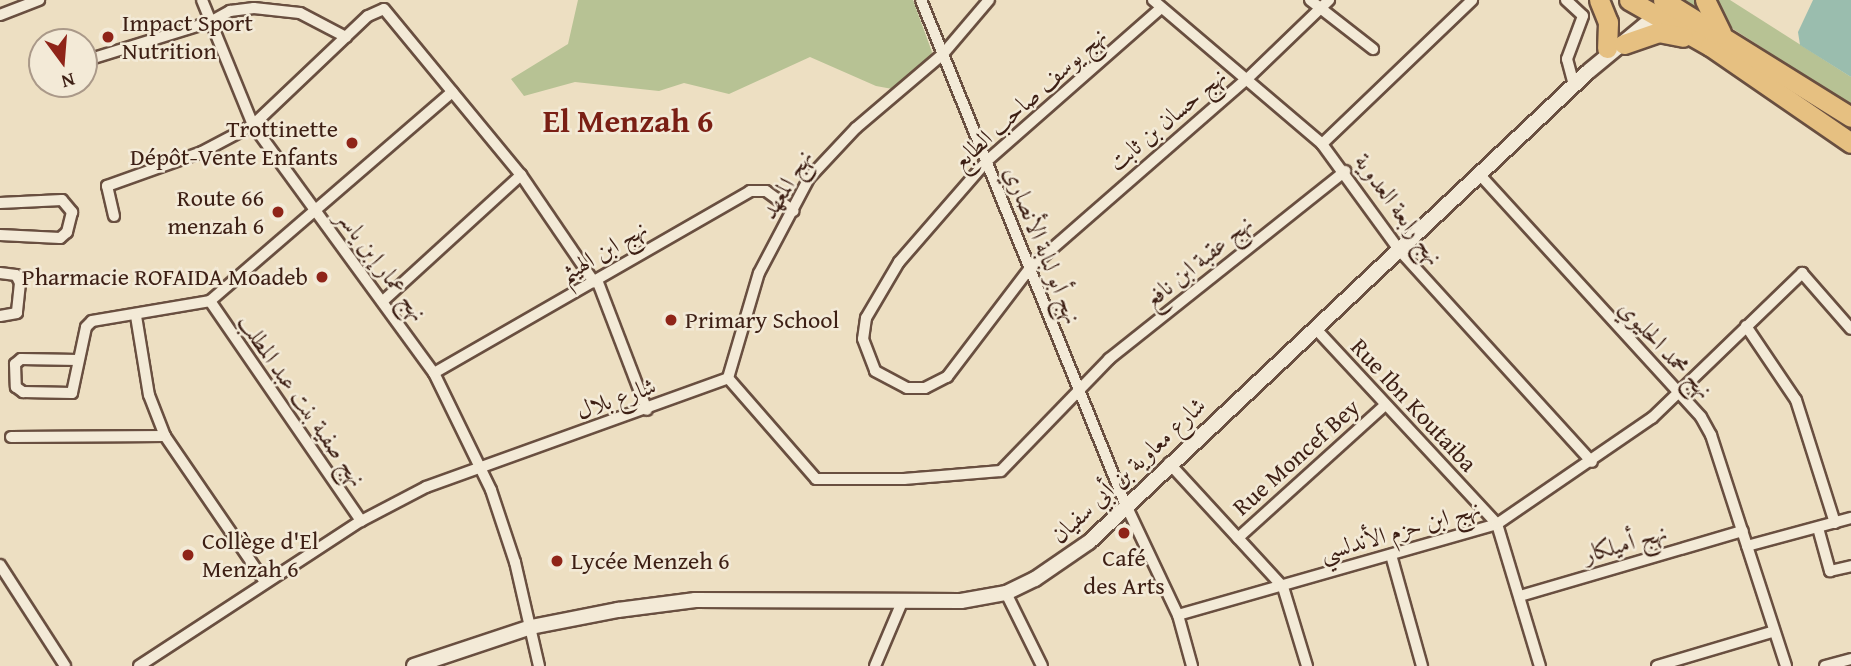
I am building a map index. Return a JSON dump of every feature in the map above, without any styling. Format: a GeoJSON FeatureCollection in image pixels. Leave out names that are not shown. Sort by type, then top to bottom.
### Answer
{"type":"FeatureCollection","features":[{"type":"Feature","properties":{"kind":"highway"},"geometry":{"type":"LineString","coordinates":[[1600,0],[1615,46],[1665,33],[1716,40],[1851,143]]}},
{"type":"Feature","properties":{"kind":"highway"},"geometry":{"type":"LineString","coordinates":[[1629,0],[1662,5],[1716,40],[1851,117]]}},
{"type":"Feature","properties":{"kind":"highway"},"geometry":{"type":"LineString","coordinates":[[1705,0],[1716,40]]}},
{"type":"Feature","properties":{"kind":"main road","name":"شارع معاوية بن أبي سفيان"},"geometry":{"type":"LineString","coordinates":[[414,666],[531,626],[695,600],[961,601],[1006,593],[1063,563],[1662,5]]}},
{"type":"Feature","properties":{"kind":"street"},"geometry":{"type":"LineString","coordinates":[[0,15],[39,0]]}},
{"type":"Feature","properties":{"kind":"street","name":"نهج عمار إبن ياسر"},"geometry":{"type":"LineString","coordinates":[[202,0],[253,125],[384,300],[434,373],[480,466],[515,562],[539,666]]}},
{"type":"Feature","properties":{"kind":"street","name":"نهج أبو لبابة الأنصاري"},"geometry":{"type":"LineString","coordinates":[[921,0],[1126,505],[1178,615],[1192,666]]}},
{"type":"Feature","properties":{"kind":"street","name":"نهج المعهد"},"geometry":{"type":"LineString","coordinates":[[727,378],[759,273],[809,178],[833,150],[943,54],[989,0]]}},
{"type":"Feature","properties":{"kind":"street"},"geometry":{"type":"LineString","coordinates":[[1310,0],[1373,49]]}},
{"type":"Feature","properties":{"kind":"street","name":"نهج حسان بن ثابت"},"geometry":{"type":"LineString","coordinates":[[957,192],[899,262],[866,318],[863,340],[875,371],[906,388],[925,388],[947,377],[1030,268],[1247,79],[1328,0]]}},
{"type":"Feature","properties":{"kind":"street"},"geometry":{"type":"LineString","coordinates":[[1322,144],[1472,0]]}},
{"type":"Feature","properties":{"kind":"street"},"geometry":{"type":"LineString","coordinates":[[1566,0],[1583,16],[1567,59],[1574,86]]}},
{"type":"Feature","properties":{"kind":"street","name":"نهج رابعة العدوية"},"geometry":{"type":"LineString","coordinates":[[1157,4],[1322,144],[1345,171],[1400,251],[1592,462]]}},
{"type":"Feature","properties":{"kind":"street","name":"نهج يوسف صاحب الطابع"},"geometry":{"type":"LineString","coordinates":[[957,192],[1157,4]]}},
{"type":"Feature","properties":{"kind":"street"},"geometry":{"type":"LineString","coordinates":[[98,57],[210,22],[230,11],[267,8],[300,13],[346,37]]}},
{"type":"Feature","properties":{"kind":"street"},"geometry":{"type":"LineString","coordinates":[[114,216],[107,186],[202,152],[253,125],[374,12],[384,9],[521,175],[596,281],[647,410]]}},
{"type":"Feature","properties":{"kind":"street"},"geometry":{"type":"LineString","coordinates":[[78,360],[20,359],[15,364],[16,387],[23,392],[69,395],[78,360],[86,327],[92,321],[136,316],[210,301],[313,208],[452,92]]}},
{"type":"Feature","properties":{"kind":"street","name":"نهج عقبة ابن نافع"},"geometry":{"type":"LineString","coordinates":[[1078,387],[1345,171]]}},
{"type":"Feature","properties":{"kind":"street"},"geometry":{"type":"LineString","coordinates":[[384,300],[521,175]]}},
{"type":"Feature","properties":{"kind":"street","name":"نهج محمد الحليوي"},"geometry":{"type":"LineString","coordinates":[[1481,176],[1681,393],[1711,435],[1748,546],[1772,632],[1786,666]]}},
{"type":"Feature","properties":{"kind":"street","name":"نهج ابن الهيثم"},"geometry":{"type":"LineString","coordinates":[[434,373],[750,191],[766,191],[794,211]]}},
{"type":"Feature","properties":{"kind":"street"},"geometry":{"type":"LineString","coordinates":[[0,203],[62,201],[72,212],[68,232],[61,238],[0,235]]}},
{"type":"Feature","properties":{"kind":"street"},"geometry":{"type":"LineString","coordinates":[[0,273],[16,275],[20,283],[17,313],[0,316]]}},
{"type":"Feature","properties":{"kind":"street","name":"نهج ابن حزم الأندلسي"},"geometry":{"type":"LineString","coordinates":[[1178,615],[1497,524],[1592,462],[1681,393],[1801,273],[1851,329]]}},
{"type":"Feature","properties":{"kind":"street","name":"نهج صفية بنت عبد المطلب"},"geometry":{"type":"LineString","coordinates":[[210,301],[361,521]]}},
{"type":"Feature","properties":{"kind":"street"},"geometry":{"type":"LineString","coordinates":[[136,316],[149,395],[165,436],[265,582]]}},
{"type":"Feature","properties":{"kind":"street"},"geometry":{"type":"LineString","coordinates":[[1746,326],[1796,400],[1836,523]]}},
{"type":"Feature","properties":{"kind":"street","name":"Rue Ibn Koutaiba"},"geometry":{"type":"LineString","coordinates":[[1315,328],[1383,407],[1497,524],[1540,666]]}},
{"type":"Feature","properties":{"kind":"street"},"geometry":{"type":"LineString","coordinates":[[727,378],[809,475],[825,482],[1001,471],[1078,387]]}},
{"type":"Feature","properties":{"kind":"street","name":"شارع بلال"},"geometry":{"type":"LineString","coordinates":[[139,666],[361,521],[426,486],[647,410],[727,378]]}},
{"type":"Feature","properties":{"kind":"street","name":"Rue Moncef Bey"},"geometry":{"type":"LineString","coordinates":[[1238,538],[1383,407]]}},
{"type":"Feature","properties":{"kind":"street"},"geometry":{"type":"LineString","coordinates":[[11,437],[165,436]]}},
{"type":"Feature","properties":{"kind":"street"},"geometry":{"type":"LineString","coordinates":[[1169,463],[1283,587],[1307,666]]}},
{"type":"Feature","properties":{"kind":"street"},"geometry":{"type":"LineString","coordinates":[[1748,546],[1851,518]]}},
{"type":"Feature","properties":{"kind":"street"},"geometry":{"type":"LineString","coordinates":[[1818,527],[1830,571],[1851,566]]}},
{"type":"Feature","properties":{"kind":"street","name":"نهج أميلكار"},"geometry":{"type":"LineString","coordinates":[[1520,596],[1742,531]]}},
{"type":"Feature","properties":{"kind":"street"},"geometry":{"type":"LineString","coordinates":[[1391,555],[1422,666]]}},
{"type":"Feature","properties":{"kind":"street"},"geometry":{"type":"LineString","coordinates":[[0,565],[65,666]]}},
{"type":"Feature","properties":{"kind":"street"},"geometry":{"type":"LineString","coordinates":[[1006,593],[1042,666]]}},
{"type":"Feature","properties":{"kind":"street"},"geometry":{"type":"LineString","coordinates":[[876,666],[902,602]]}},
{"type":"Feature","properties":{"kind":"street"},"geometry":{"type":"LineString","coordinates":[[1657,666],[1772,632]]}},
{"type":"Feature","properties":{"kind":"street"},"geometry":{"type":"LineString","coordinates":[[1825,666],[1851,659]]}},
{"type":"Feature","properties":{"kind":"shaded area"},"geometry":{"type":"Polygon","coordinates":[[[578,0],[913,0],[932,52],[929,64],[898,90],[876,86],[810,57],[729,94],[684,83],[659,91],[575,82],[524,96],[511,79],[568,44],[578,0]]]}},
{"type":"Feature","properties":{"kind":"shaded area"},"geometry":{"type":"Polygon","coordinates":[[[1678,0],[1730,0],[1851,77],[1851,105],[1730,27],[1678,0]]]}},
{"type":"Feature","properties":{"kind":"shaded area"},"geometry":{"type":"Polygon","coordinates":[[[1813,0],[1851,0],[1851,77],[1800,45],[1798,32],[1813,0]]]}},
{"type":"Feature","properties":{"kind":"place","name":"Impact Sport Nutrition"},"geometry":{"type":"Point","coordinates":[108,37]}},
{"type":"Feature","properties":{"kind":"place","name":"Trottinette Dépôt-Vente Enfants"},"geometry":{"type":"Point","coordinates":[352,143]}},
{"type":"Feature","properties":{"kind":"place","name":"Route 66 menzah 6"},"geometry":{"type":"Point","coordinates":[278,212]}},
{"type":"Feature","properties":{"kind":"place","name":"Pharmacie ROFAIDA Moadeb"},"geometry":{"type":"Point","coordinates":[322,277]}},
{"type":"Feature","properties":{"kind":"place","name":"Primary School"},"geometry":{"type":"Point","coordinates":[671,320]}},
{"type":"Feature","properties":{"kind":"place","name":"Café des Arts"},"geometry":{"type":"Point","coordinates":[1124,533]}},
{"type":"Feature","properties":{"kind":"place","name":"Collège d'El Menzah 6"},"geometry":{"type":"Point","coordinates":[188,555]}},
{"type":"Feature","properties":{"kind":"place","name":"Lycée Menzeh 6"},"geometry":{"type":"Point","coordinates":[557,561]}},
{"type":"Feature","properties":{"kind":"district","name":"El Menzah 6"},"geometry":{"type":"Point","coordinates":[628,121]}}]}
